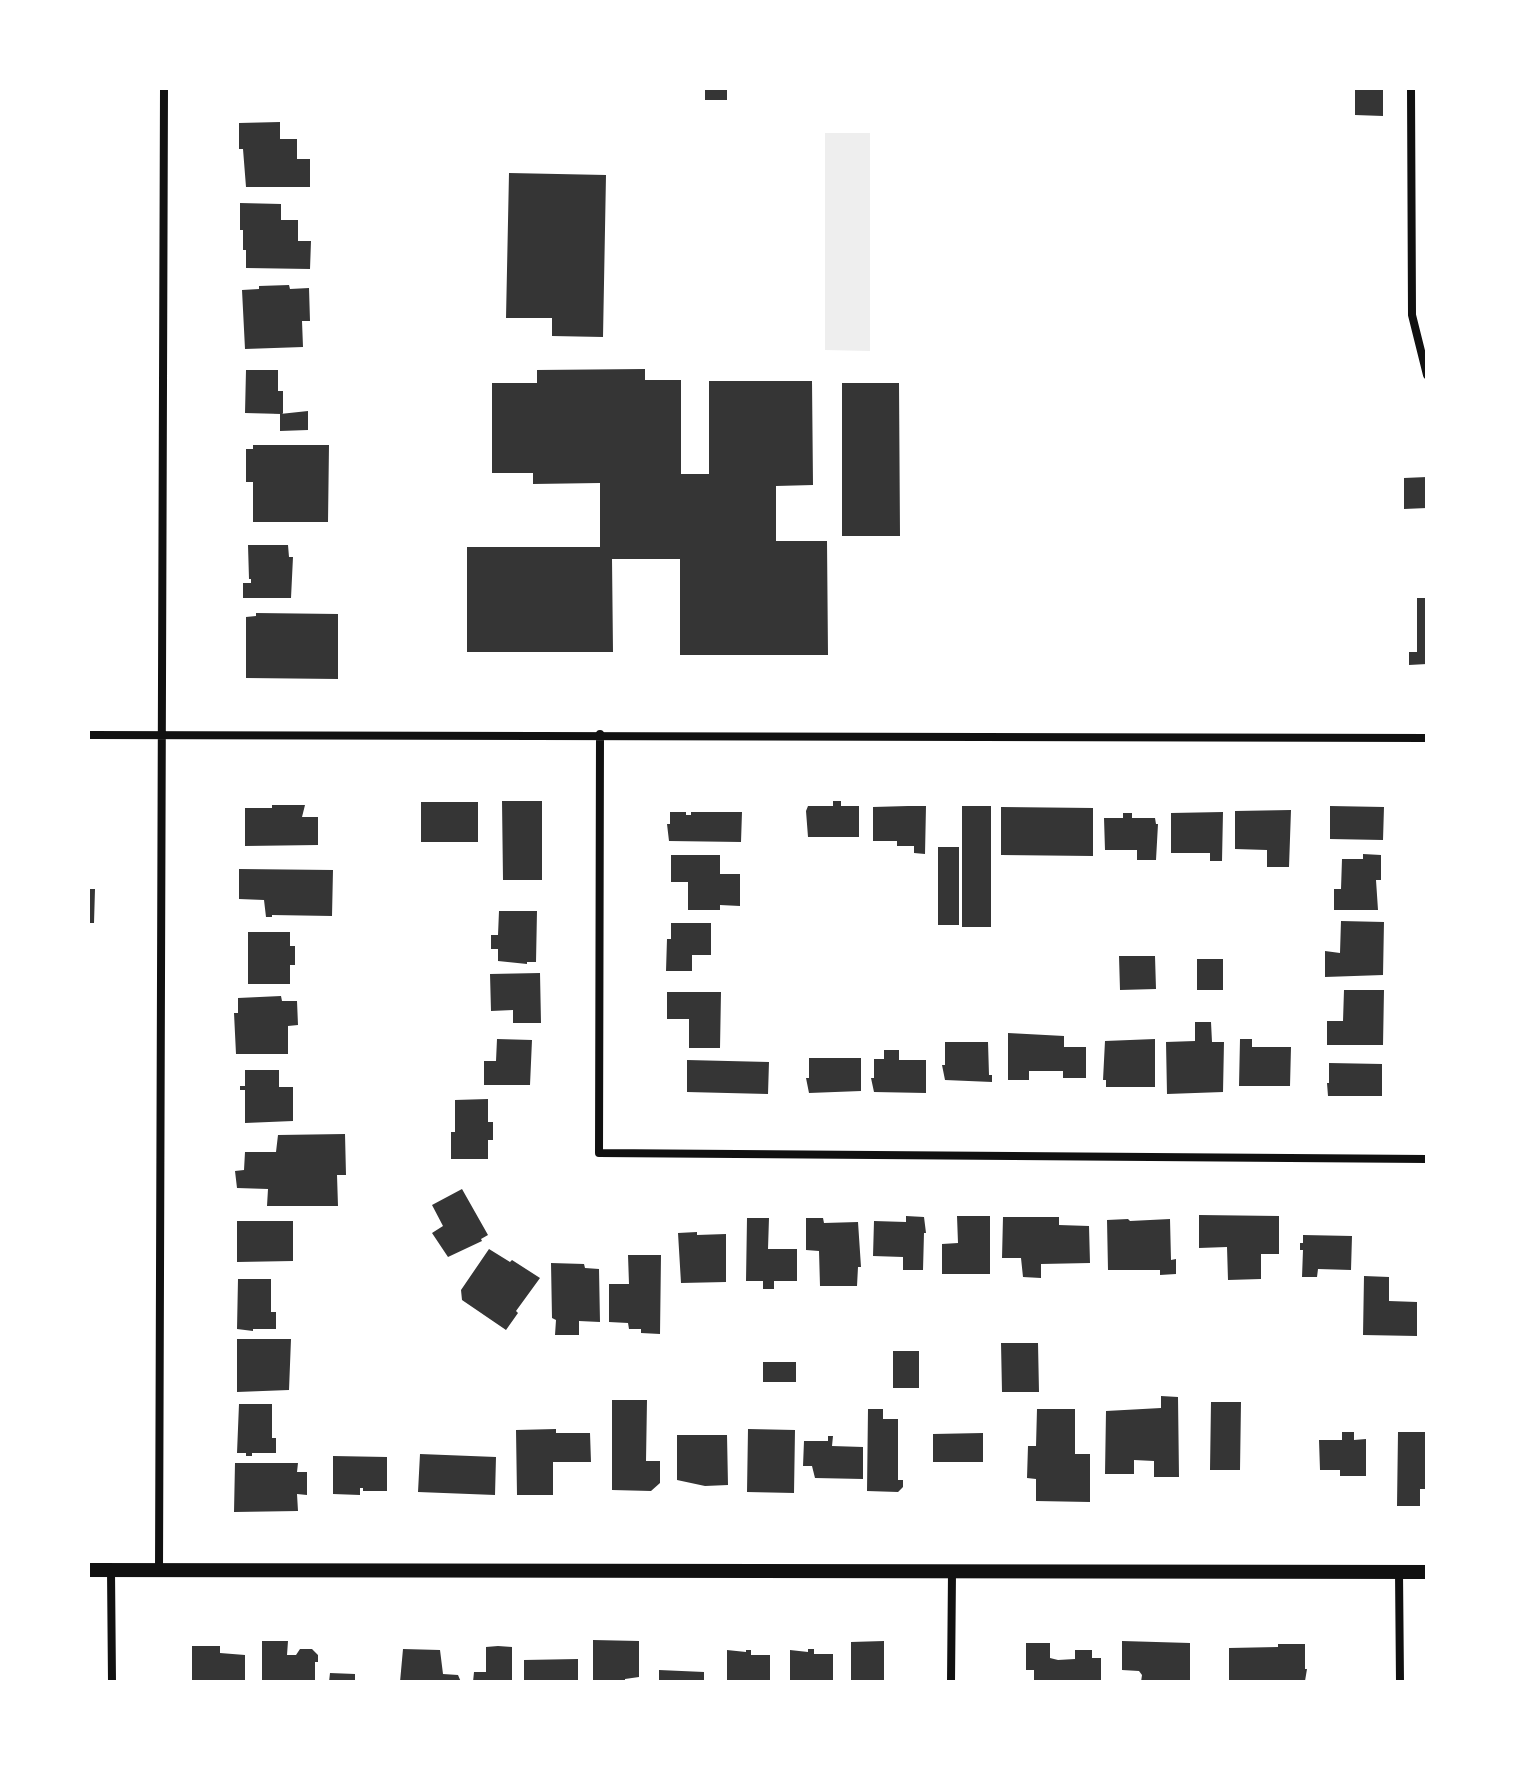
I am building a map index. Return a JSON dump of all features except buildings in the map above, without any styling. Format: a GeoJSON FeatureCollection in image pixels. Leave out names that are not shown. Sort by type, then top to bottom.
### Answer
{"type":"FeatureCollection","features":[{"type":"Feature","properties":{"kind":"street"},"geometry":{"type":"LineString","coordinates":[[159,1569],[164,88]]}},
{"type":"Feature","properties":{"kind":"street"},"geometry":{"type":"LineString","coordinates":[[1411,88],[1412,315],[1427,375]]}},
{"type":"Feature","properties":{"kind":"street"},"geometry":{"type":"LineString","coordinates":[[600,734],[599,1153],[1427,1159]]}},
{"type":"Feature","properties":{"kind":"street"},"geometry":{"type":"LineString","coordinates":[[88,735],[1427,738]]}},
{"type":"Feature","properties":{"kind":"street"},"geometry":{"type":"LineString","coordinates":[[88,1570],[1427,1572]]}},
{"type":"Feature","properties":{"kind":"street"},"geometry":{"type":"LineString","coordinates":[[111,1571],[112,1682]]}},
{"type":"Feature","properties":{"kind":"street"},"geometry":{"type":"LineString","coordinates":[[1399,1572],[1400,1682]]}},
{"type":"Feature","properties":{"kind":"street"},"geometry":{"type":"LineString","coordinates":[[951,1682],[952,1573]]}},
{"type":"Feature","properties":{"kind":"shaded area"},"geometry":{"type":"Polygon","coordinates":[[[825,133],[870,133],[870,351],[825,350],[825,133]]]}}]}
